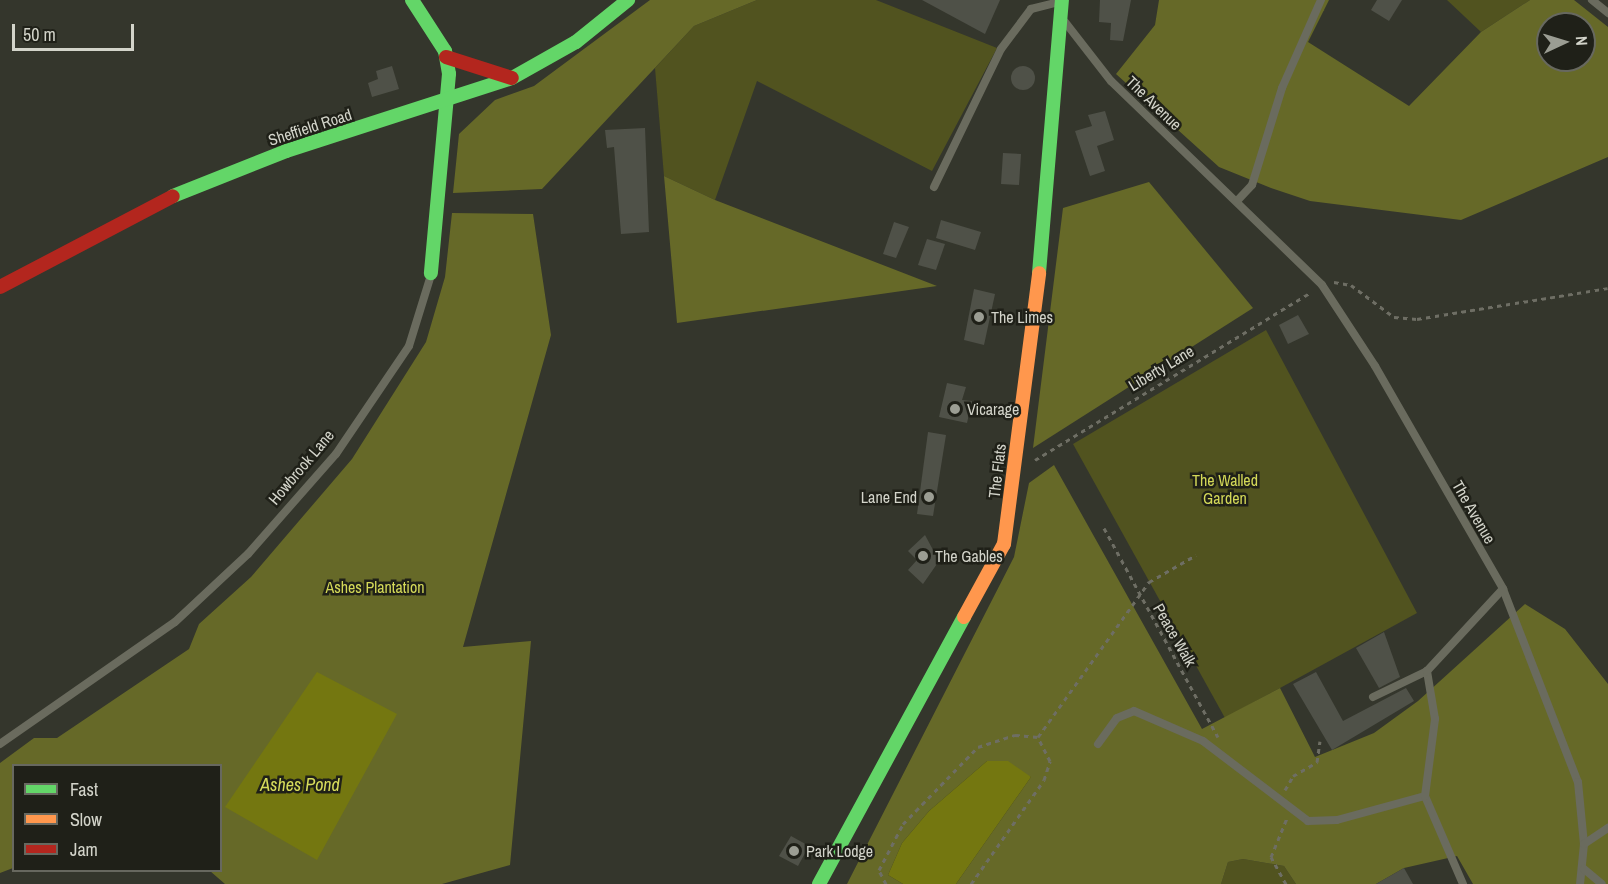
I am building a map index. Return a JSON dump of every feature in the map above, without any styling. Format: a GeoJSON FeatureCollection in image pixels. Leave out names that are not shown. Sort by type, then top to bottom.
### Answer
{"type":"FeatureCollection","features":[{"type":"Feature","properties":{"kind":"main road"},"geometry":{"type":"LineString","coordinates":[[412,0],[446,57],[512,78]]}},
{"type":"Feature","properties":{"kind":"main road","name":"Sheffield Road"},"geometry":{"type":"LineString","coordinates":[[0,286],[184,190],[286,151],[451,100],[512,78],[576,42],[628,0]]}},
{"type":"Feature","properties":{"kind":"main road","name":"The Flats"},"geometry":{"type":"LineString","coordinates":[[819,884],[1004,544],[1047,213],[1062,1]]}},
{"type":"Feature","properties":{"kind":"main road","name":"Howbrook Lane"},"geometry":{"type":"LineString","coordinates":[[431,273],[438,163],[451,100],[446,57]]}},
{"type":"Feature","properties":{"kind":"lane"},"geometry":{"type":"LineString","coordinates":[[1237,201],[1252,185],[1282,87],[1321,0]]}},
{"type":"Feature","properties":{"kind":"lane"},"geometry":{"type":"LineString","coordinates":[[1592,0],[1608,13]]}},
{"type":"Feature","properties":{"kind":"lane"},"geometry":{"type":"LineString","coordinates":[[934,187],[1001,49],[1030,9],[1062,1]]}},
{"type":"Feature","properties":{"kind":"lane","name":"The Avenue"},"geometry":{"type":"LineString","coordinates":[[1061,16],[1111,81],[1322,285],[1503,589],[1578,782],[1584,844],[1584,869],[1580,884]]}},
{"type":"Feature","properties":{"kind":"lane","name":"Howbrook Lane"},"geometry":{"type":"LineString","coordinates":[[0,744],[175,622],[248,554],[336,454],[409,346],[431,273]]}},
{"type":"Feature","properties":{"kind":"lane"},"geometry":{"type":"LineString","coordinates":[[1373,697],[1427,671],[1503,589]]}},
{"type":"Feature","properties":{"kind":"lane"},"geometry":{"type":"LineString","coordinates":[[1427,671],[1435,719],[1425,796],[1463,884]]}},
{"type":"Feature","properties":{"kind":"lane"},"geometry":{"type":"LineString","coordinates":[[1098,744],[1117,718],[1134,711],[1224,754],[1281,797],[1288,807],[1308,821],[1337,820],[1425,796]]}},
{"type":"Feature","properties":{"kind":"lane"},"geometry":{"type":"LineString","coordinates":[[1584,844],[1608,828]]}},
{"type":"Feature","properties":{"kind":"lane"},"geometry":{"type":"LineString","coordinates":[[1584,869],[1602,884]]}},
{"type":"Feature","properties":{"kind":"path"},"geometry":{"type":"LineString","coordinates":[[1322,285],[1337,280],[1351,285],[1394,317],[1417,319],[1608,288]]}},
{"type":"Feature","properties":{"kind":"path","name":"Liberty Lane"},"geometry":{"type":"LineString","coordinates":[[1013,474],[1322,285]]}},
{"type":"Feature","properties":{"kind":"path","name":"Peace Walk"},"geometry":{"type":"LineString","coordinates":[[1104,528],[1138,596],[1218,735],[1224,754]]}},
{"type":"Feature","properties":{"kind":"path"},"geometry":{"type":"LineString","coordinates":[[1038,737],[1149,582],[1196,555]]}},
{"type":"Feature","properties":{"kind":"path"},"geometry":{"type":"LineString","coordinates":[[886,884],[879,870],[903,824],[978,747],[1015,735],[1038,737]]}},
{"type":"Feature","properties":{"kind":"path"},"geometry":{"type":"LineString","coordinates":[[971,884],[1044,780],[1050,761],[1038,737]]}},
{"type":"Feature","properties":{"kind":"path"},"geometry":{"type":"LineString","coordinates":[[1281,797],[1293,776],[1317,762],[1320,741]]}},
{"type":"Feature","properties":{"kind":"path"},"geometry":{"type":"LineString","coordinates":[[1286,884],[1271,856],[1288,807]]}},
{"type":"Feature","properties":{"kind":"green space"},"geometry":{"type":"Polygon","coordinates":[[[650,0],[757,0],[694,26],[542,189],[453,193],[459,134],[495,100],[534,86],[650,0]]]}},
{"type":"Feature","properties":{"kind":"green space"},"geometry":{"type":"Polygon","coordinates":[[[757,0],[876,0],[997,48],[932,171],[757,81],[715,200],[664,176],[655,68],[694,26],[757,0]]]}},
{"type":"Feature","properties":{"kind":"green space"},"geometry":{"type":"Polygon","coordinates":[[[1159,0],[1329,0],[1308,42],[1409,106],[1481,32],[1530,0],[1574,0],[1589,12],[1536,12],[1536,72],[1596,72],[1596,17],[1608,27],[1608,157],[1461,220],[1310,201],[1219,167],[1116,74],[1155,25],[1159,0]]]}},
{"type":"Feature","properties":{"kind":"green space"},"geometry":{"type":"Polygon","coordinates":[[[1447,0],[1530,0],[1481,32],[1447,0]]]}},
{"type":"Feature","properties":{"kind":"green space"},"geometry":{"type":"Polygon","coordinates":[[[664,176],[715,200],[937,286],[677,323],[664,176]]]}},
{"type":"Feature","properties":{"kind":"green space"},"geometry":{"type":"Polygon","coordinates":[[[1149,182],[1253,308],[1033,448],[1063,208],[1149,182]]]}},
{"type":"Feature","properties":{"kind":"green space","name":"Ashes Plantation"},"geometry":{"type":"Polygon","coordinates":[[[452,213],[533,214],[551,335],[463,647],[531,641],[510,865],[442,884],[225,884],[211,872],[222,872],[222,764],[12,764],[12,868],[0,873],[0,763],[34,738],[57,738],[189,649],[199,624],[251,577],[352,459],[426,342],[445,277],[452,213]]]}},
{"type":"Feature","properties":{"kind":"green space","name":"The Walled Garden"},"geometry":{"type":"Polygon","coordinates":[[[1266,330],[1417,613],[1225,718],[1073,444],[1266,330]]]}},
{"type":"Feature","properties":{"kind":"green space"},"geometry":{"type":"Polygon","coordinates":[[[1054,465],[1202,729],[1280,688],[1315,757],[1374,733],[1418,701],[1525,604],[1565,629],[1608,684],[1608,884],[1473,884],[1457,856],[1404,868],[1376,884],[1296,884],[1284,866],[1243,859],[1228,862],[1221,884],[956,884],[1031,777],[987,761],[929,811],[902,843],[888,875],[903,884],[847,884],[1014,557],[1029,483],[1054,465]]]}},
{"type":"Feature","properties":{"kind":"green space"},"geometry":{"type":"Polygon","coordinates":[[[1243,859],[1284,866],[1296,884],[1221,884],[1228,862],[1243,859]]]}},
{"type":"Feature","properties":{"kind":"water","name":"Ashes Pond"},"geometry":{"type":"Polygon","coordinates":[[[317,672],[397,714],[317,860],[225,807],[317,672]]]}},
{"type":"Feature","properties":{"kind":"water"},"geometry":{"type":"Polygon","coordinates":[[[987,761],[1008,761],[1031,777],[956,884],[903,884],[888,875],[902,843],[929,811],[987,761]]]}},
{"type":"Feature","properties":{"kind":"building"},"geometry":{"type":"Polygon","coordinates":[[[922,0],[1000,0],[985,34],[922,0]]]}},
{"type":"Feature","properties":{"kind":"building"},"geometry":{"type":"Polygon","coordinates":[[[1100,0],[1131,0],[1123,41],[1110,40],[1111,23],[1099,22],[1100,0]]]}},
{"type":"Feature","properties":{"kind":"building"},"geometry":{"type":"Polygon","coordinates":[[[1377,0],[1402,0],[1389,21],[1371,10],[1377,0]]]}},
{"type":"Feature","properties":{"kind":"building"},"geometry":{"type":"Polygon","coordinates":[[[392,66],[399,89],[372,97],[368,83],[378,79],[376,71],[392,66]]]}},
{"type":"Feature","properties":{"kind":"building"},"geometry":{"type":"Polygon","coordinates":[[[1023,66],[1028,67],[1034,73],[1034,83],[1028,89],[1023,90],[1018,89],[1012,83],[1011,78],[1012,73],[1018,67],[1023,66]]]}},
{"type":"Feature","properties":{"kind":"building"},"geometry":{"type":"Polygon","coordinates":[[[1105,111],[1114,140],[1097,146],[1105,171],[1090,176],[1075,131],[1092,126],[1088,115],[1105,111]]]}},
{"type":"Feature","properties":{"kind":"building"},"geometry":{"type":"Polygon","coordinates":[[[645,128],[649,232],[621,234],[614,147],[607,148],[605,130],[645,128]]]}},
{"type":"Feature","properties":{"kind":"building"},"geometry":{"type":"Polygon","coordinates":[[[1003,153],[1021,154],[1019,185],[1001,184],[1003,153]]]}},
{"type":"Feature","properties":{"kind":"building"},"geometry":{"type":"Polygon","coordinates":[[[941,220],[981,232],[975,250],[936,238],[941,220]]]}},
{"type":"Feature","properties":{"kind":"building"},"geometry":{"type":"Polygon","coordinates":[[[894,222],[909,227],[896,258],[883,254],[894,222]]]}},
{"type":"Feature","properties":{"kind":"building"},"geometry":{"type":"Polygon","coordinates":[[[927,239],[945,244],[936,270],[918,265],[927,239]]]}},
{"type":"Feature","properties":{"kind":"building","name":"The Limes"},"geometry":{"type":"Polygon","coordinates":[[[974,289],[995,294],[984,345],[964,340],[974,289]]]}},
{"type":"Feature","properties":{"kind":"building"},"geometry":{"type":"Polygon","coordinates":[[[1298,315],[1309,334],[1288,344],[1279,325],[1298,315]]]}},
{"type":"Feature","properties":{"kind":"building","name":"Vicarage"},"geometry":{"type":"Polygon","coordinates":[[[947,383],[966,387],[962,400],[972,401],[967,423],[939,417],[947,383]]]}},
{"type":"Feature","properties":{"kind":"building"},"geometry":{"type":"Polygon","coordinates":[[[928,432],[946,435],[933,516],[917,514],[928,432]]]}},
{"type":"Feature","properties":{"kind":"building","name":"The Gables"},"geometry":{"type":"Polygon","coordinates":[[[925,535],[939,561],[923,584],[908,570],[917,560],[908,551],[925,535]]]}},
{"type":"Feature","properties":{"kind":"building"},"geometry":{"type":"Polygon","coordinates":[[[1384,632],[1400,677],[1379,688],[1356,648],[1384,632]]]}},
{"type":"Feature","properties":{"kind":"building"},"geometry":{"type":"Polygon","coordinates":[[[1316,672],[1343,721],[1406,688],[1414,701],[1332,750],[1293,684],[1316,672]]]}},
{"type":"Feature","properties":{"kind":"building","name":"Park Lodge"},"geometry":{"type":"Polygon","coordinates":[[[791,836],[809,846],[798,866],[779,856],[791,836]]]}},
{"type":"Feature","properties":{"kind":"building"},"geometry":{"type":"Polygon","coordinates":[[[1404,868],[1413,884],[1376,884],[1404,868]]]}},
{"type":"Feature","properties":{"kind":"traffic: fast"},"geometry":{"type":"LineString","coordinates":[[412,0],[445,51],[449,74],[431,273]]}},
{"type":"Feature","properties":{"kind":"traffic: fast"},"geometry":{"type":"LineString","coordinates":[[173,196],[286,151],[512,78],[576,42],[628,0]]}},
{"type":"Feature","properties":{"kind":"traffic: fast"},"geometry":{"type":"LineString","coordinates":[[1039,273],[1062,0]]}},
{"type":"Feature","properties":{"kind":"traffic: fast"},"geometry":{"type":"LineString","coordinates":[[819,884],[964,617]]}},
{"type":"Feature","properties":{"kind":"traffic: slow"},"geometry":{"type":"LineString","coordinates":[[964,617],[1004,544],[1039,273]]}},
{"type":"Feature","properties":{"kind":"traffic: jam"},"geometry":{"type":"LineString","coordinates":[[446,57],[512,78]]}},
{"type":"Feature","properties":{"kind":"traffic: jam"},"geometry":{"type":"LineString","coordinates":[[0,287],[173,196]]}},
{"type":"Feature","properties":{"kind":"place","name":"The Limes"},"geometry":{"type":"Point","coordinates":[979,317]}},
{"type":"Feature","properties":{"kind":"place","name":"Vicarage"},"geometry":{"type":"Point","coordinates":[955,409]}},
{"type":"Feature","properties":{"kind":"place","name":"Lane End"},"geometry":{"type":"Point","coordinates":[929,497]}},
{"type":"Feature","properties":{"kind":"place","name":"The Gables"},"geometry":{"type":"Point","coordinates":[923,556]}},
{"type":"Feature","properties":{"kind":"place","name":"Park Lodge"},"geometry":{"type":"Point","coordinates":[794,851]}}]}
